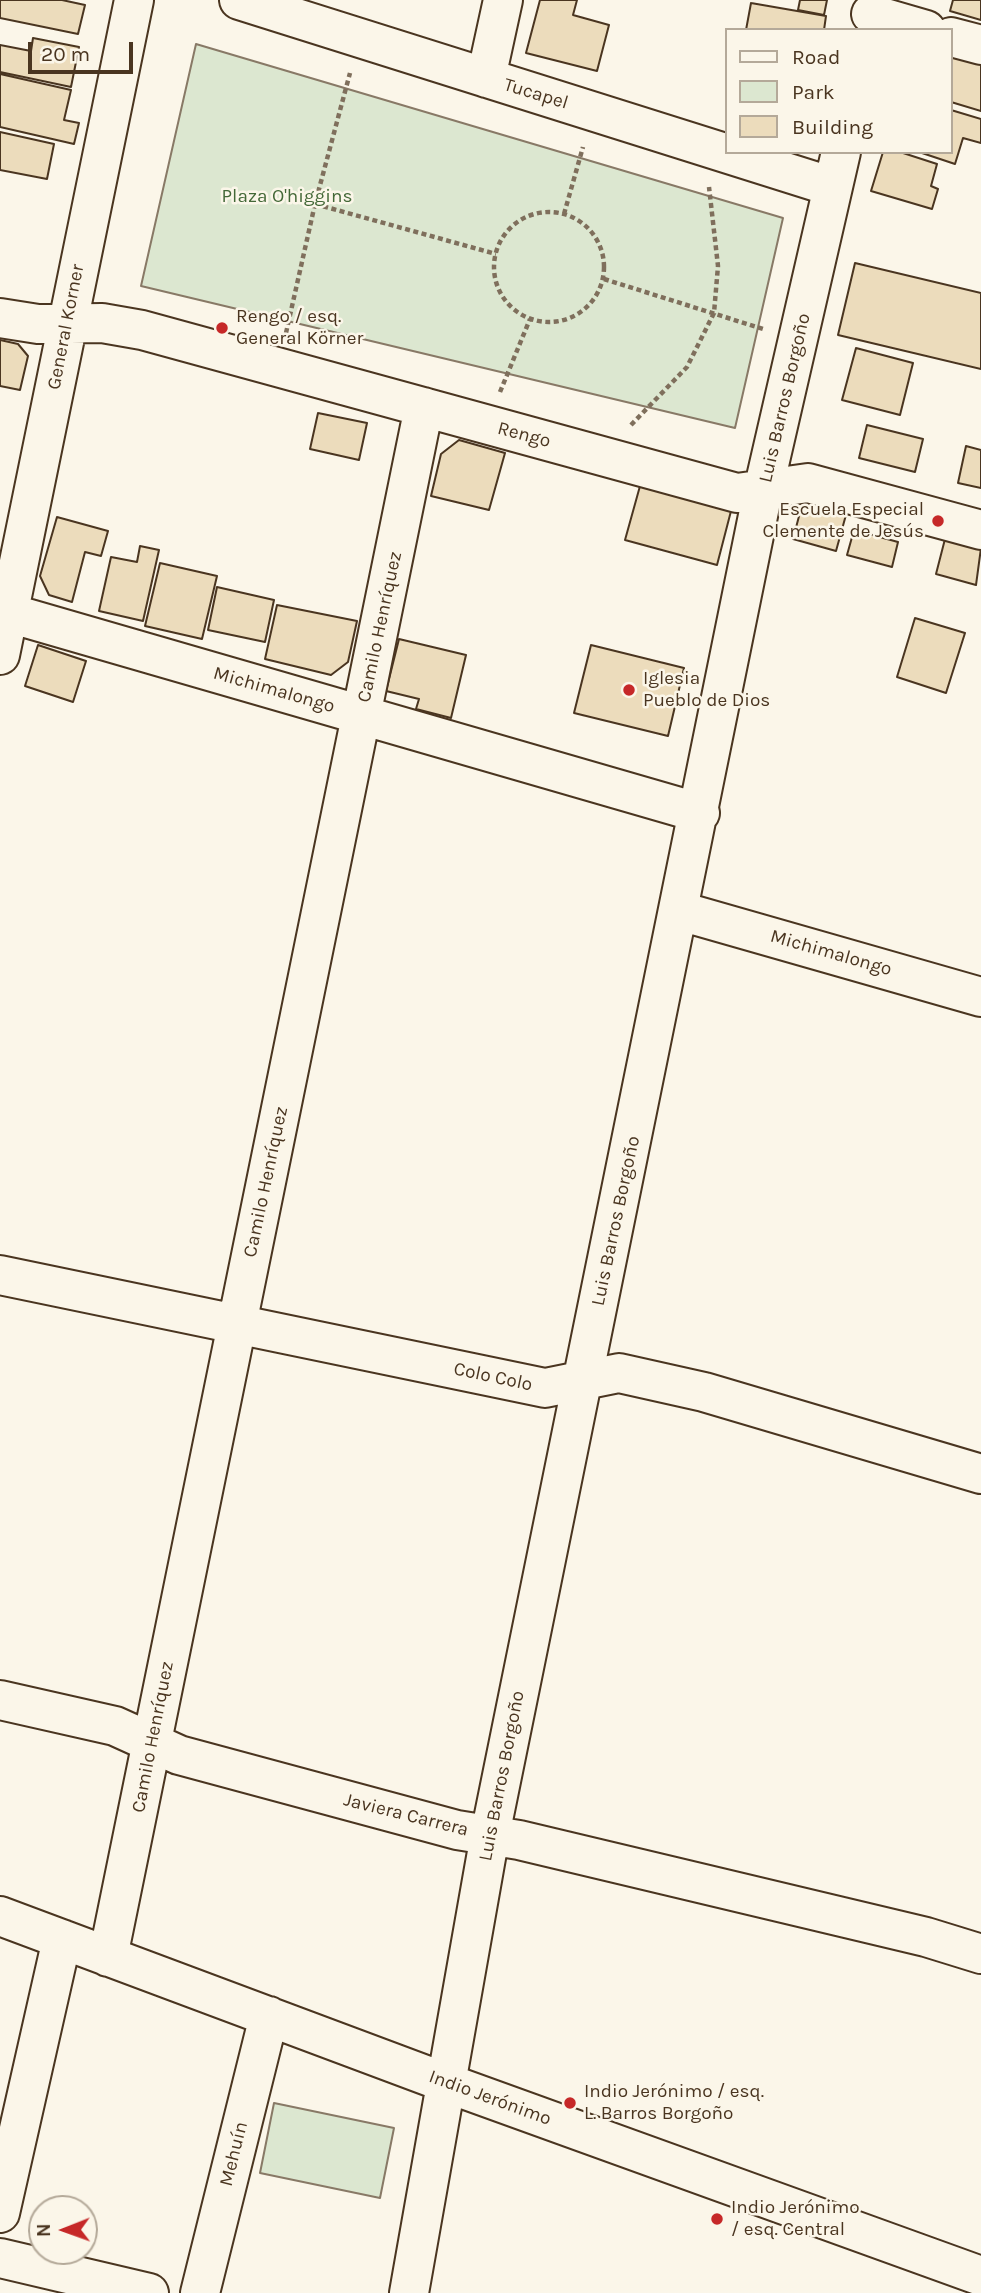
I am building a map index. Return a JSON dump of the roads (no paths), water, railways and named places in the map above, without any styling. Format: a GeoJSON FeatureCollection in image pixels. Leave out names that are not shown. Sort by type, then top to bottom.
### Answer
{"type":"FeatureCollection","features":[{"type":"Feature","properties":{"kind":"street","name":"General Korner"},"geometry":{"type":"LineString","coordinates":[[0,655],[134,0]]}},
{"type":"Feature","properties":{"kind":"street","name":"Tucapel"},"geometry":{"type":"LineString","coordinates":[[240,0],[701,145],[726,150]]}},
{"type":"Feature","properties":{"kind":"street"},"geometry":{"type":"LineString","coordinates":[[486,78],[503,0]]}},
{"type":"Feature","properties":{"kind":"street"},"geometry":{"type":"LineString","coordinates":[[871,15],[919,28]]}},
{"type":"Feature","properties":{"kind":"street"},"geometry":{"type":"LineString","coordinates":[[953,38],[981,46]]}},
{"type":"Feature","properties":{"kind":"street","name":"Tucapel"},"geometry":{"type":"LineString","coordinates":[[750,154],[837,170]]}},
{"type":"Feature","properties":{"kind":"street","name":"Luis Barros Borgoño"},"geometry":{"type":"LineString","coordinates":[[409,2293],[444,2082],[490,1835],[700,813],[763,491],[800,340],[837,170]]}},
{"type":"Feature","properties":{"kind":"street","name":"Rengo"},"geometry":{"type":"LineString","coordinates":[[0,318],[38,324],[102,323],[142,330],[737,493],[808,484],[981,530]]}},
{"type":"Feature","properties":{"kind":"street","name":"Camilo Henríquez"},"geometry":{"type":"LineString","coordinates":[[108,1956],[424,407]]}},
{"type":"Feature","properties":{"kind":"street","name":"Michimalongo"},"geometry":{"type":"LineString","coordinates":[[9,612],[700,813]]}},
{"type":"Feature","properties":{"kind":"street","name":"Michimalongo"},"geometry":{"type":"LineString","coordinates":[[680,911],[981,998]]}},
{"type":"Feature","properties":{"kind":"street","name":"Colo Colo"},"geometry":{"type":"LineString","coordinates":[[0,1275],[545,1388],[619,1373],[679,1386],[981,1474]]}},
{"type":"Feature","properties":{"kind":"street","name":"Javiera Carrera"},"geometry":{"type":"LineString","coordinates":[[0,1700],[115,1726],[192,1758],[457,1830],[490,1835],[902,1932],[981,1954]]}},
{"type":"Feature","properties":{"kind":"street","name":"Indio Jerónimo"},"geometry":{"type":"LineString","coordinates":[[0,1916],[444,2082],[981,2276]]}},
{"type":"Feature","properties":{"kind":"street"},"geometry":{"type":"LineString","coordinates":[[0,2213],[62,1940]]}},
{"type":"Feature","properties":{"kind":"street","name":"Mehuín"},"geometry":{"type":"LineString","coordinates":[[200,2293],[269,2016]]}},
{"type":"Feature","properties":{"kind":"street"},"geometry":{"type":"LineString","coordinates":[[0,2258],[149,2293]]}},
{"type":"Feature","properties":{"kind":"place","name":"Rengo / esq. General Körner"},"geometry":{"type":"Point","coordinates":[222,328]}},
{"type":"Feature","properties":{"kind":"place","name":"Escuela Especial Clemente de Jesús"},"geometry":{"type":"Point","coordinates":[938,521]}},
{"type":"Feature","properties":{"kind":"place","name":"Iglesia Pueblo de Dios"},"geometry":{"type":"Point","coordinates":[629,690]}},
{"type":"Feature","properties":{"kind":"place","name":"Indio Jerónimo / esq. L. Barros Borgoño"},"geometry":{"type":"Point","coordinates":[570,2103]}},
{"type":"Feature","properties":{"kind":"place","name":"Indio Jerónimo / esq. Central"},"geometry":{"type":"Point","coordinates":[717,2219]}},
{"type":"Feature","properties":{"kind":"park label","name":"Plaza O'higgins"},"geometry":{"type":"Point","coordinates":[287,197]}}]}
